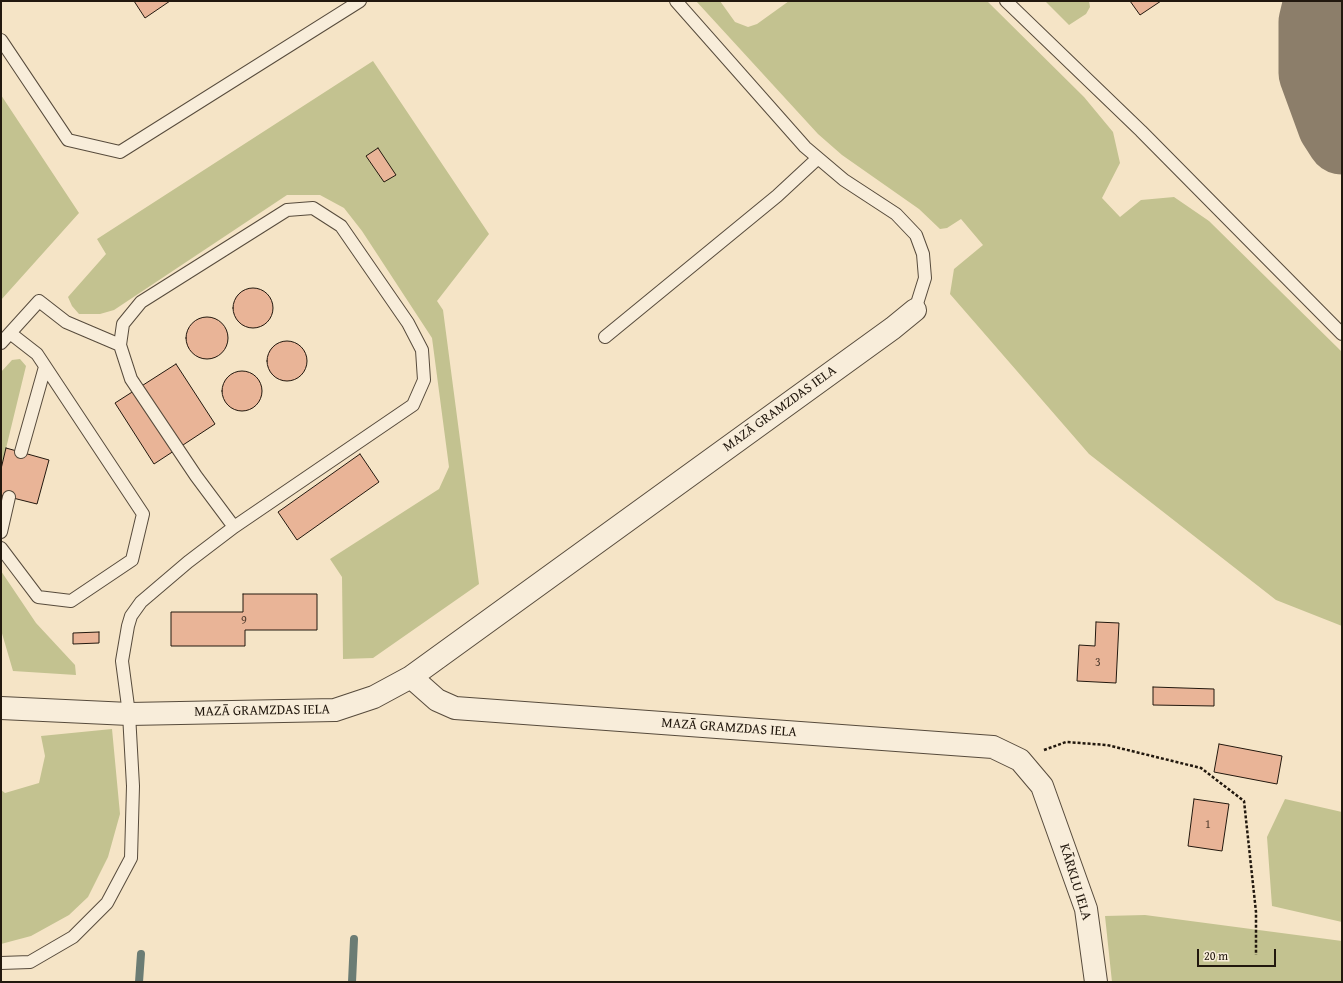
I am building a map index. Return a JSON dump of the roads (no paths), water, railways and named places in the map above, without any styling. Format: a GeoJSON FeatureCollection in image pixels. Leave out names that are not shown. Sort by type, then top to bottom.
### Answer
{"type":"FeatureCollection","features":[{"type":"Feature","properties":{"kind":"street","name":"MAZĀ GRAMZDAS IELA"},"geometry":{"type":"LineString","coordinates":[[1,708],[129,714],[335,710],[374,697],[411,677],[893,328],[915,310]]}},
{"type":"Feature","properties":{"kind":"street","name":"MAZĀ GRAMZDAS IELA"},"geometry":{"type":"LineString","coordinates":[[411,677],[437,700],[455,708],[993,747],[1020,760],[1042,786]]}},
{"type":"Feature","properties":{"kind":"street","name":"KĀRKLU IELA"},"geometry":{"type":"LineString","coordinates":[[1042,786],[1086,909],[1096,982]]}},
{"type":"Feature","properties":{"kind":"lane"},"geometry":{"type":"LineString","coordinates":[[1,40],[68,140],[120,152],[360,1]]}},
{"type":"Feature","properties":{"kind":"lane"},"geometry":{"type":"LineString","coordinates":[[676,1],[804,148],[844,180],[896,214],[916,235],[923,254],[925,278],[915,310]]}},
{"type":"Feature","properties":{"kind":"lane"},"geometry":{"type":"LineString","coordinates":[[1006,1],[1141,131],[1342,334]]}},
{"type":"Feature","properties":{"kind":"lane"},"geometry":{"type":"LineString","coordinates":[[605,337],[777,196],[818,158]]}},
{"type":"Feature","properties":{"kind":"lane"},"geometry":{"type":"LineString","coordinates":[[1,964],[30,962],[73,937],[107,903],[131,858],[133,786],[129,714],[122,661],[125,636],[131,616],[141,602],[234,527],[412,405],[424,380],[422,350],[408,323],[341,226],[313,208],[287,210],[141,302],[123,324],[120,345],[131,379],[196,476],[234,527]]}},
{"type":"Feature","properties":{"kind":"lane"},"geometry":{"type":"LineString","coordinates":[[1,343],[39,301],[66,322],[120,345]]}},
{"type":"Feature","properties":{"kind":"lane"},"geometry":{"type":"LineString","coordinates":[[1,548],[38,597],[71,601],[132,560],[143,514],[37,354],[10,333]]}},
{"type":"Feature","properties":{"kind":"lane"},"geometry":{"type":"LineString","coordinates":[[20,452],[45,367]]}},
{"type":"Feature","properties":{"kind":"lane"},"geometry":{"type":"LineString","coordinates":[[1,532],[9,497]]}},
{"type":"Feature","properties":{"kind":"waterway"},"geometry":{"type":"LineString","coordinates":[[352,982],[354,939]]}},
{"type":"Feature","properties":{"kind":"waterway"},"geometry":{"type":"LineString","coordinates":[[139,982],[141,954]]}}]}
